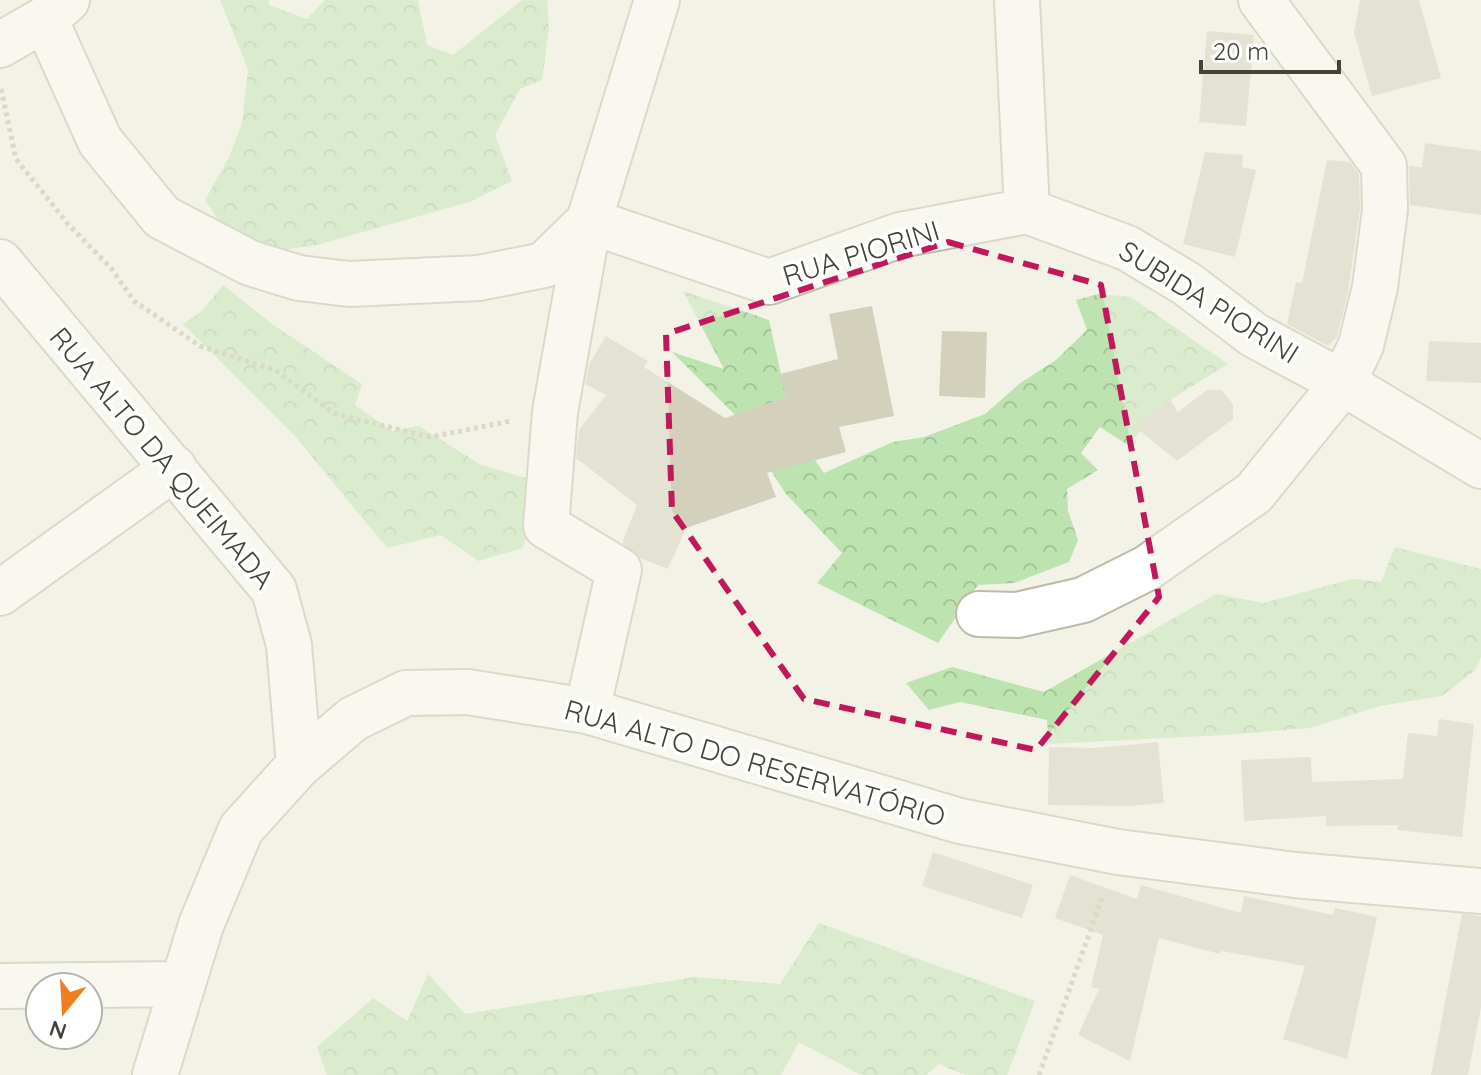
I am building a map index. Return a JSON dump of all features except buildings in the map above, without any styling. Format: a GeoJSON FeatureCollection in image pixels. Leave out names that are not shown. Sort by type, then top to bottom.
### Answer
{"type":"FeatureCollection","features":[{"type":"Feature","properties":{"kind":"street"},"geometry":{"type":"LineString","coordinates":[[587,711],[619,570],[546,526],[555,412],[589,221],[657,0]]}},
{"type":"Feature","properties":{"kind":"street"},"geometry":{"type":"LineString","coordinates":[[1017,0],[1027,211]]}},
{"type":"Feature","properties":{"kind":"street"},"geometry":{"type":"LineString","coordinates":[[979,614],[1017,615],[1083,600],[1147,568],[1254,493],[1343,383],[1361,345],[1375,287],[1385,210],[1384,166],[1261,0]]}},
{"type":"Feature","properties":{"kind":"street"},"geometry":{"type":"LineString","coordinates":[[0,45],[56,10],[100,141],[162,217],[250,263],[299,278],[349,284],[479,278],[544,265],[589,221]]}},
{"type":"Feature","properties":{"kind":"street","name":"RUA PIORINI"},"geometry":{"type":"LineString","coordinates":[[589,221],[769,282],[900,235],[1027,211]]}},
{"type":"Feature","properties":{"kind":"street","name":"SUBIDA PIORINI"},"geometry":{"type":"LineString","coordinates":[[1027,211],[1127,248],[1187,284],[1254,335],[1343,383],[1481,466]]}},
{"type":"Feature","properties":{"kind":"street","name":"RUA ALTO DA QUEIMADA"},"geometry":{"type":"LineString","coordinates":[[0,262],[274,590],[289,645],[299,765]]}},
{"type":"Feature","properties":{"kind":"street"},"geometry":{"type":"LineString","coordinates":[[0,593],[174,468]]}},
{"type":"Feature","properties":{"kind":"street","name":"RUA ALTO DO RESERVATÓRIO"},"geometry":{"type":"LineString","coordinates":[[155,1075],[201,925],[241,829],[299,765],[353,719],[406,693],[468,692],[587,711],[960,821],[1118,852],[1295,875],[1481,891]]}},
{"type":"Feature","properties":{"kind":"street"},"geometry":{"type":"LineString","coordinates":[[0,986],[182,984]]}},
{"type":"Feature","properties":{"kind":"path"},"geometry":{"type":"LineString","coordinates":[[0,84],[16,159],[68,224],[111,268],[134,301],[200,346],[275,370],[335,414],[430,437],[555,412]]}},
{"type":"Feature","properties":{"kind":"path"},"geometry":{"type":"LineString","coordinates":[[1039,1075],[1118,852]]}},
{"type":"Feature","properties":{"kind":"highlighted area"},"geometry":{"type":"Polygon","coordinates":[[[948,242],[1101,285],[1159,597],[1036,750],[804,699],[672,511],[666,334],[948,242]]]}},
{"type":"Feature","properties":{"kind":"green space"},"geometry":{"type":"Polygon","coordinates":[[[220,0],[269,0],[269,5],[307,19],[325,0],[418,0],[427,45],[453,55],[522,0],[547,0],[549,29],[542,80],[520,89],[495,135],[512,181],[469,202],[317,245],[275,251],[226,232],[205,200],[229,157],[242,124],[248,69],[220,0]]]}},
{"type":"Feature","properties":{"kind":"green space"},"geometry":{"type":"Polygon","coordinates":[[[223,285],[272,324],[362,384],[355,405],[392,431],[419,426],[481,465],[540,482],[523,548],[478,561],[441,535],[387,548],[295,436],[183,324],[202,311],[223,285]]]}},
{"type":"Feature","properties":{"kind":"green space"},"geometry":{"type":"Polygon","coordinates":[[[683,291],[769,320],[793,428],[824,473],[893,442],[924,437],[985,414],[1019,384],[1056,360],[1087,330],[1076,300],[1099,294],[1131,297],[1228,364],[1170,400],[1128,445],[1100,427],[1081,453],[1098,470],[1067,489],[1068,511],[1078,540],[1069,562],[1014,583],[978,585],[938,643],[817,583],[842,553],[786,494],[736,416],[672,352],[724,369],[683,291]]]}},
{"type":"Feature","properties":{"kind":"green space"},"geometry":{"type":"Polygon","coordinates":[[[1395,547],[1481,569],[1481,657],[1475,670],[1442,696],[1380,706],[1310,728],[1049,744],[1047,720],[960,702],[929,710],[906,683],[952,667],[1044,692],[1216,594],[1264,603],[1352,579],[1381,582],[1395,547]]]}},
{"type":"Feature","properties":{"kind":"green space"},"geometry":{"type":"Polygon","coordinates":[[[819,923],[1035,1001],[1007,1075],[965,1075],[939,1064],[926,1075],[861,1075],[799,1042],[781,1075],[327,1075],[317,1047],[373,998],[407,1021],[428,974],[465,1014],[695,977],[780,984],[819,923]]]}}]}
